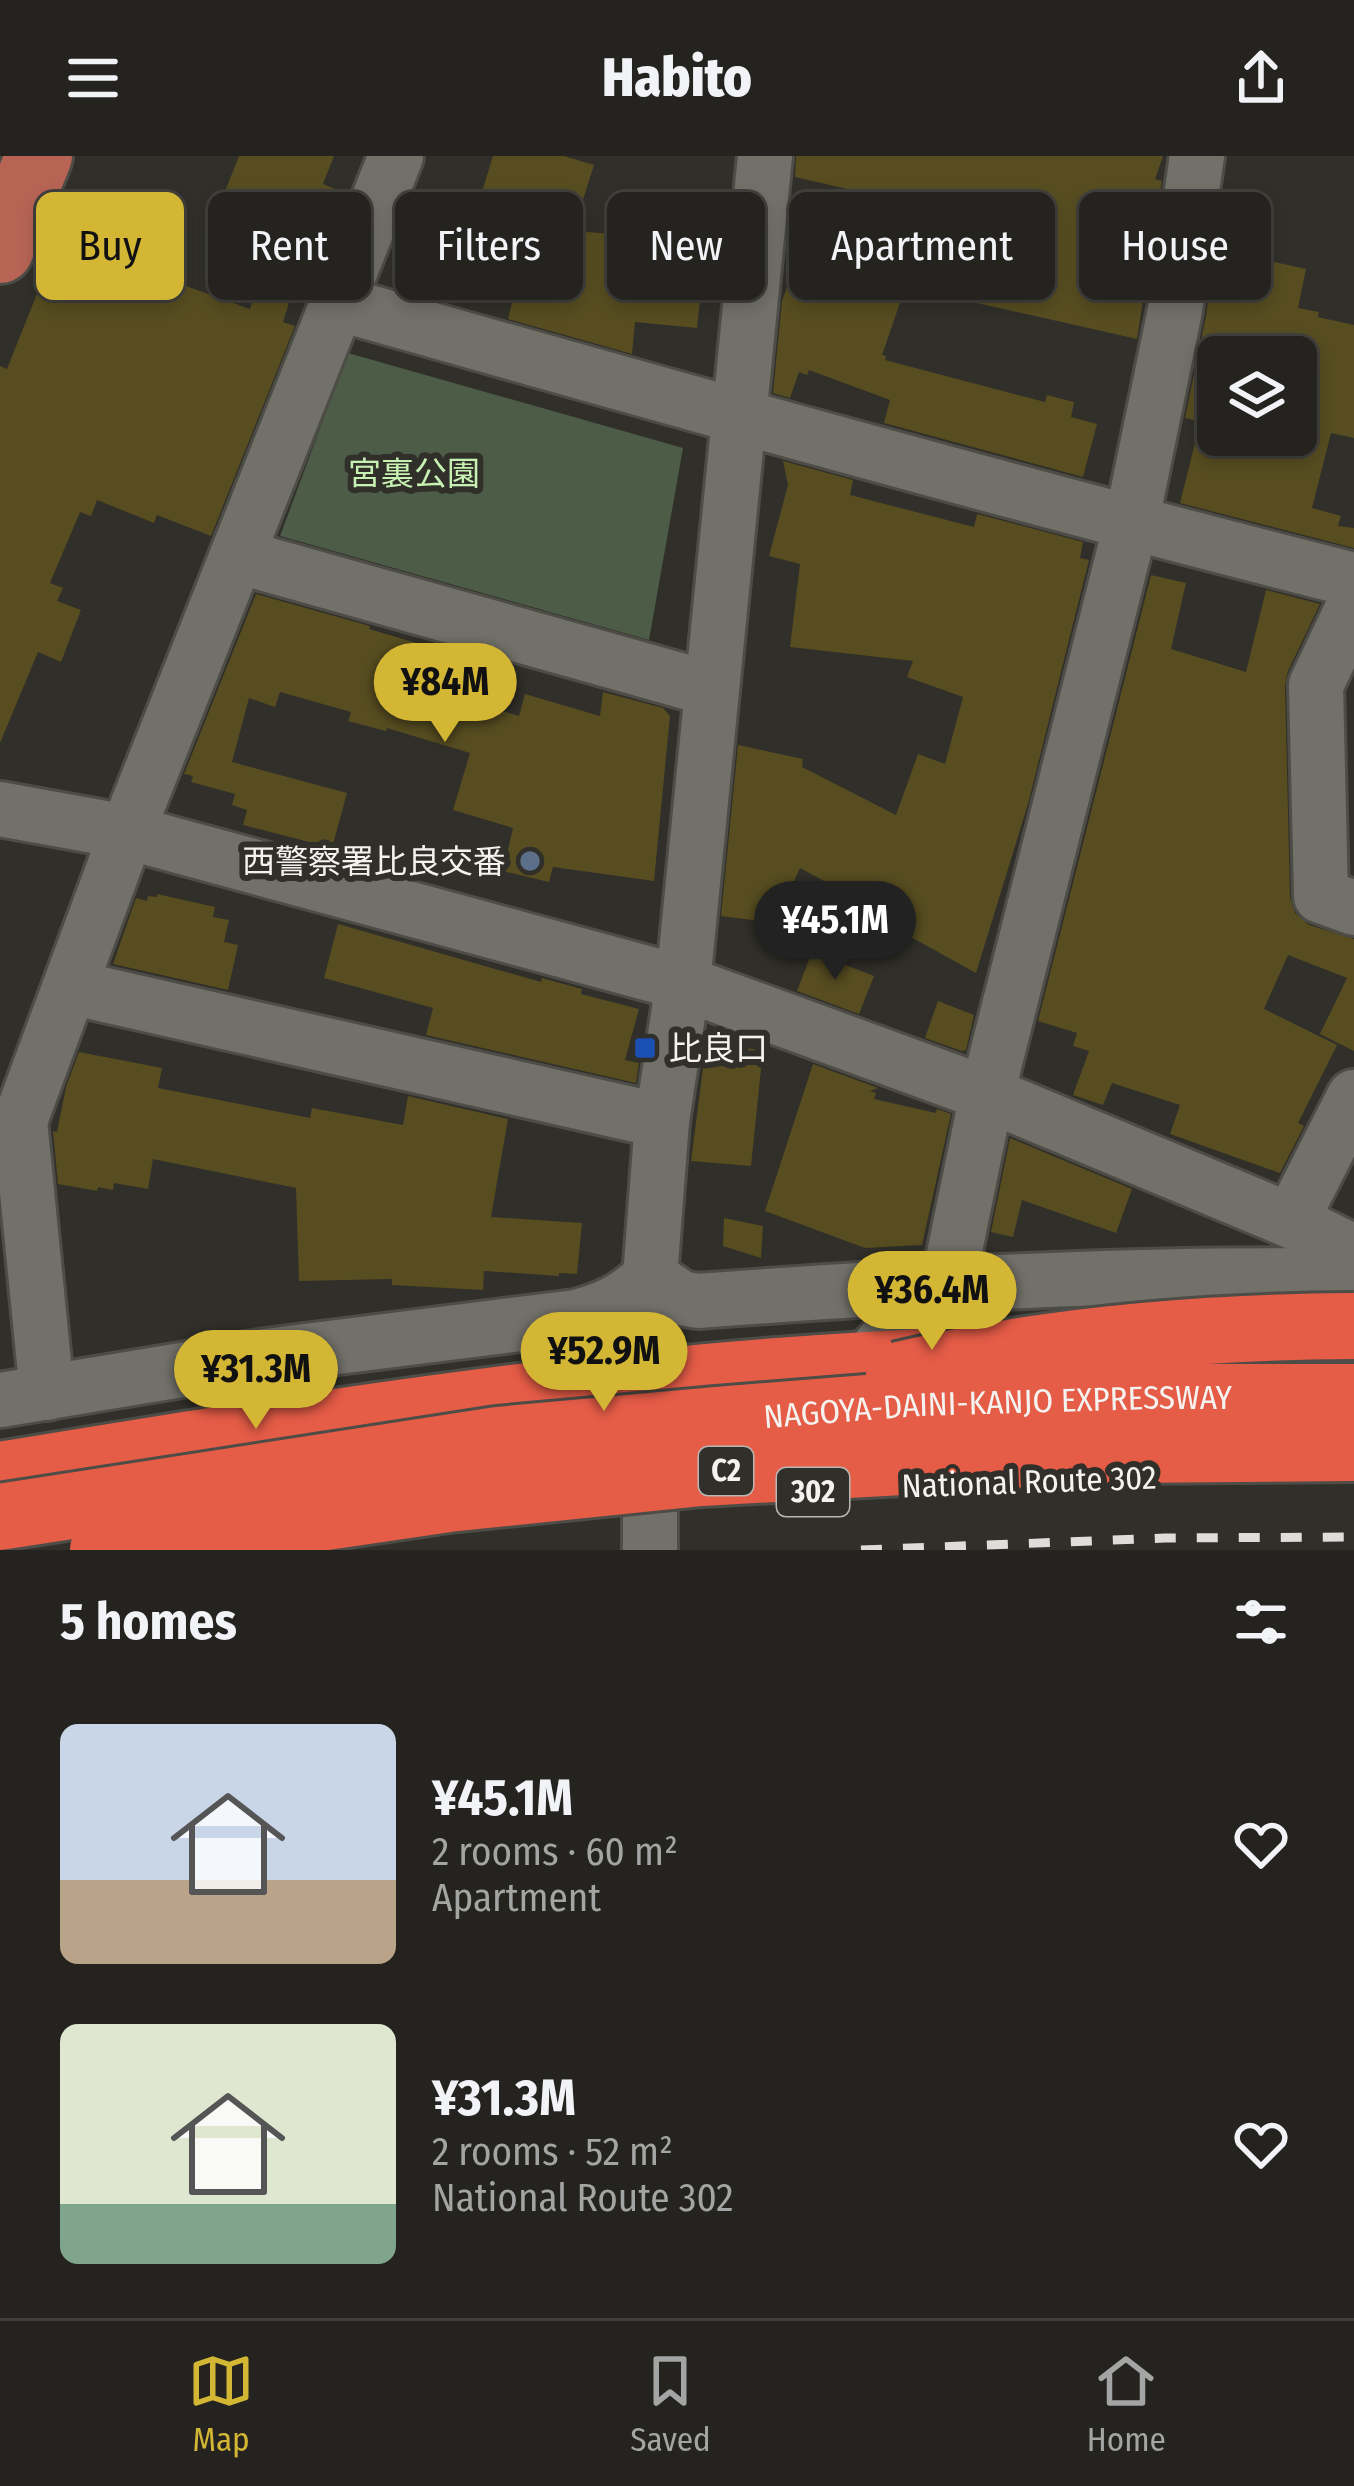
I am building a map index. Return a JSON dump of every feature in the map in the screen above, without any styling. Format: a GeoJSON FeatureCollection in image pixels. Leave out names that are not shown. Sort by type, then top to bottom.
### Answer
{"type":"FeatureCollection","features":[{"type":"Feature","properties":{"kind":"highway"},"geometry":{"type":"LineString","coordinates":[[715,1420],[1043,1345],[1168,1333],[1354,1326]]}},
{"type":"Feature","properties":{"kind":"highway"},"geometry":{"type":"LineString","coordinates":[[0,1475],[331,1421],[649,1383],[866,1364],[1354,1355]]}},
{"type":"Feature","properties":{"kind":"highway","name":"NAGOYA-DAINI-KANJO EXPRESSWAY"},"geometry":{"type":"LineString","coordinates":[[0,1517],[497,1440],[715,1420],[918,1404],[1354,1397]]}},
{"type":"Feature","properties":{"kind":"highway","name":"NAGOYA-DAINI-KANJO EXPRESSWAY"},"geometry":{"type":"LineString","coordinates":[[103,1550],[448,1499],[701,1473],[1120,1450],[1354,1448]]}},
{"type":"Feature","properties":{"kind":"highway","name":"National Route 302"},"geometry":{"type":"LineString","coordinates":[[275,1550],[506,1519],[650,1527],[883,1487],[1070,1478],[1354,1475]]}},
{"type":"Feature","properties":{"kind":"main road"},"geometry":{"type":"LineString","coordinates":[[0,250],[38,156]]}},
{"type":"Feature","properties":{"kind":"street"},"geometry":{"type":"LineString","coordinates":[[396,156],[127,832],[20,1120],[23,1396],[266,1356],[577,1317],[629,1297],[650,1277]]}},
{"type":"Feature","properties":{"kind":"street"},"geometry":{"type":"LineString","coordinates":[[650,1527],[650,1277],[662,1121],[683,983],[765,156]]}},
{"type":"Feature","properties":{"kind":"street"},"geometry":{"type":"LineString","coordinates":[[866,1364],[906,1313],[948,1284],[987,1094],[1131,524],[1175,310],[1197,156]]}},
{"type":"Feature","properties":{"kind":"street"},"geometry":{"type":"LineString","coordinates":[[337,303],[738,417],[1354,580]]}},
{"type":"Feature","properties":{"kind":"street"},"geometry":{"type":"LineString","coordinates":[[237,556],[712,689]]}},
{"type":"Feature","properties":{"kind":"street"},"geometry":{"type":"LineString","coordinates":[[1354,605],[1316,685],[1321,896],[1354,908]]}},
{"type":"Feature","properties":{"kind":"street"},"geometry":{"type":"LineString","coordinates":[[0,809],[127,832],[683,983],[987,1094],[1354,1252]]}},
{"type":"Feature","properties":{"kind":"street"},"geometry":{"type":"LineString","coordinates":[[70,987],[662,1121]]}},
{"type":"Feature","properties":{"kind":"street"},"geometry":{"type":"LineString","coordinates":[[1291,1221],[1354,1096]]}},
{"type":"Feature","properties":{"kind":"street"},"geometry":{"type":"LineString","coordinates":[[650,1277],[681,1298],[698,1301],[948,1284],[1354,1276]]}},
{"type":"Feature","properties":{"kind":"street"},"geometry":{"type":"LineString","coordinates":[[207,1366],[232,1370],[331,1421]]}},
{"type":"Feature","properties":{"kind":"green space","name":"宮裏公園"},"geometry":{"type":"Polygon","coordinates":[[[348,353],[683,448],[649,640],[280,536],[348,353]]]}},
{"type":"Feature","properties":{"kind":"building"},"geometry":{"type":"Polygon","coordinates":[[[239,156],[334,156],[323,184],[342,192],[225,192],[239,156]]]}},
{"type":"Feature","properties":{"kind":"building"},"geometry":{"type":"Polygon","coordinates":[[[493,156],[564,156],[594,165],[583,200],[583,192],[482,192],[493,156]]]}},
{"type":"Feature","properties":{"kind":"building"},"geometry":{"type":"Polygon","coordinates":[[[796,156],[1163,156],[1155,179],[1162,181],[1160,192],[1079,192],[1079,300],[1143,300],[1137,339],[963,300],[1055,300],[1055,192],[860,192],[795,177],[796,156]]]}},
{"type":"Feature","properties":{"kind":"building"},"geometry":{"type":"Polygon","coordinates":[[[583,232],[607,233],[607,300],[700,300],[697,328],[635,322],[632,354],[508,319],[513,300],[583,300],[583,232]]]}},
{"type":"Feature","properties":{"kind":"building"},"geometry":{"type":"Polygon","coordinates":[[[1271,261],[1306,269],[1298,308],[1354,325],[1354,438],[1331,433],[1312,508],[1341,516],[1338,526],[1354,528],[1354,548],[1180,503],[1197,435],[1197,456],[1317,456],[1317,336],[1202,336],[1208,300],[1271,300],[1271,261]]]}},
{"type":"Feature","properties":{"kind":"building"},"geometry":{"type":"Polygon","coordinates":[[[789,283],[789,300],[901,300],[882,355],[885,360],[1045,402],[1047,395],[1074,402],[1071,417],[1097,424],[1083,477],[884,423],[890,400],[809,370],[807,375],[799,372],[790,398],[773,393],[782,301],[789,283]]]}},
{"type":"Feature","properties":{"kind":"building"},"geometry":{"type":"Polygon","coordinates":[[[184,285],[208,294],[208,300],[250,309],[253,300],[290,300],[283,322],[295,326],[211,536],[157,515],[154,523],[97,500],[91,516],[80,512],[50,583],[63,588],[57,601],[81,610],[61,662],[38,652],[0,743],[0,366],[7,369],[36,296],[36,300],[184,300],[184,285]]]}},
{"type":"Feature","properties":{"kind":"building"},"geometry":{"type":"Polygon","coordinates":[[[1197,360],[1197,421],[1185,418],[1197,360]]]}},
{"type":"Feature","properties":{"kind":"building"},"geometry":{"type":"Polygon","coordinates":[[[783,461],[853,480],[850,495],[974,527],[977,514],[1083,542],[1080,558],[1089,560],[1028,804],[976,973],[855,906],[859,900],[800,868],[775,923],[721,916],[738,745],[803,759],[802,767],[896,815],[918,754],[945,764],[963,697],[907,677],[913,661],[790,647],[800,564],[769,556],[788,485],[783,461]]]}},
{"type":"Feature","properties":{"kind":"building"},"geometry":{"type":"Polygon","coordinates":[[[1151,575],[1186,583],[1171,649],[1246,672],[1266,590],[1320,604],[1285,685],[1290,897],[1295,913],[1309,925],[1354,939],[1354,1051],[1320,1034],[1347,978],[1288,955],[1264,1009],[1337,1045],[1298,1123],[1304,1126],[1280,1173],[1170,1134],[1180,1105],[1112,1083],[1103,1105],[1073,1095],[1089,1051],[1073,1046],[1077,1033],[1038,1021],[1151,575]]]}},
{"type":"Feature","properties":{"kind":"building"},"geometry":{"type":"Polygon","coordinates":[[[256,594],[474,660],[463,699],[519,716],[525,694],[600,716],[603,692],[663,708],[670,716],[654,881],[553,867],[549,882],[503,871],[513,828],[453,810],[470,753],[348,721],[351,712],[280,692],[275,707],[249,698],[232,762],[347,793],[332,848],[243,825],[247,810],[232,805],[235,794],[191,782],[193,776],[184,774],[256,594]]]}},
{"type":"Feature","properties":{"kind":"building"},"geometry":{"type":"Polygon","coordinates":[[[157,894],[215,907],[213,917],[229,920],[224,942],[238,945],[228,990],[113,964],[136,898],[147,901],[157,894]]]}},
{"type":"Feature","properties":{"kind":"building"},"geometry":{"type":"Polygon","coordinates":[[[338,924],[541,982],[542,978],[582,989],[581,994],[639,1009],[625,1060],[639,1063],[636,1083],[426,1035],[433,1008],[324,978],[338,924]]]}},
{"type":"Feature","properties":{"kind":"building"},"geometry":{"type":"Polygon","coordinates":[[[812,952],[874,976],[859,1014],[797,991],[812,952]]]}},
{"type":"Feature","properties":{"kind":"building"},"geometry":{"type":"Polygon","coordinates":[[[938,1001],[974,1015],[966,1050],[925,1038],[938,1001]]]}},
{"type":"Feature","properties":{"kind":"building"},"geometry":{"type":"Polygon","coordinates":[[[707,1037],[746,1041],[745,1048],[763,1050],[751,1166],[691,1161],[707,1037]]]}},
{"type":"Feature","properties":{"kind":"building"},"geometry":{"type":"Polygon","coordinates":[[[79,1052],[162,1068],[158,1088],[310,1118],[312,1108],[403,1125],[408,1096],[508,1119],[491,1217],[582,1223],[577,1274],[484,1271],[483,1290],[392,1285],[392,1279],[299,1281],[296,1188],[153,1159],[148,1189],[114,1183],[113,1190],[98,1187],[97,1191],[58,1184],[53,1131],[57,1132],[79,1052]]]}},
{"type":"Feature","properties":{"kind":"building"},"geometry":{"type":"Polygon","coordinates":[[[813,1064],[878,1088],[870,1091],[876,1093],[874,1099],[951,1114],[922,1245],[865,1248],[765,1211],[813,1064]]]}},
{"type":"Feature","properties":{"kind":"building"},"geometry":{"type":"Polygon","coordinates":[[[1010,1138],[1132,1189],[1116,1233],[1022,1200],[1013,1237],[991,1232],[1010,1138]]]}},
{"type":"Feature","properties":{"kind":"building"},"geometry":{"type":"Polygon","coordinates":[[[724,1218],[763,1226],[761,1258],[723,1246],[724,1218]]]}},
{"type":"Feature","properties":{"kind":"railway"},"geometry":{"type":"LineString","coordinates":[[861,1550],[1165,1538],[1354,1537]]}},
{"type":"Feature","properties":{"kind":"place","name":"西警察署比良交番"},"geometry":{"type":"Point","coordinates":[530,861]}},
{"type":"Feature","properties":{"kind":"place","name":"比良口"},"geometry":{"type":"Point","coordinates":[645,1048]}}]}
